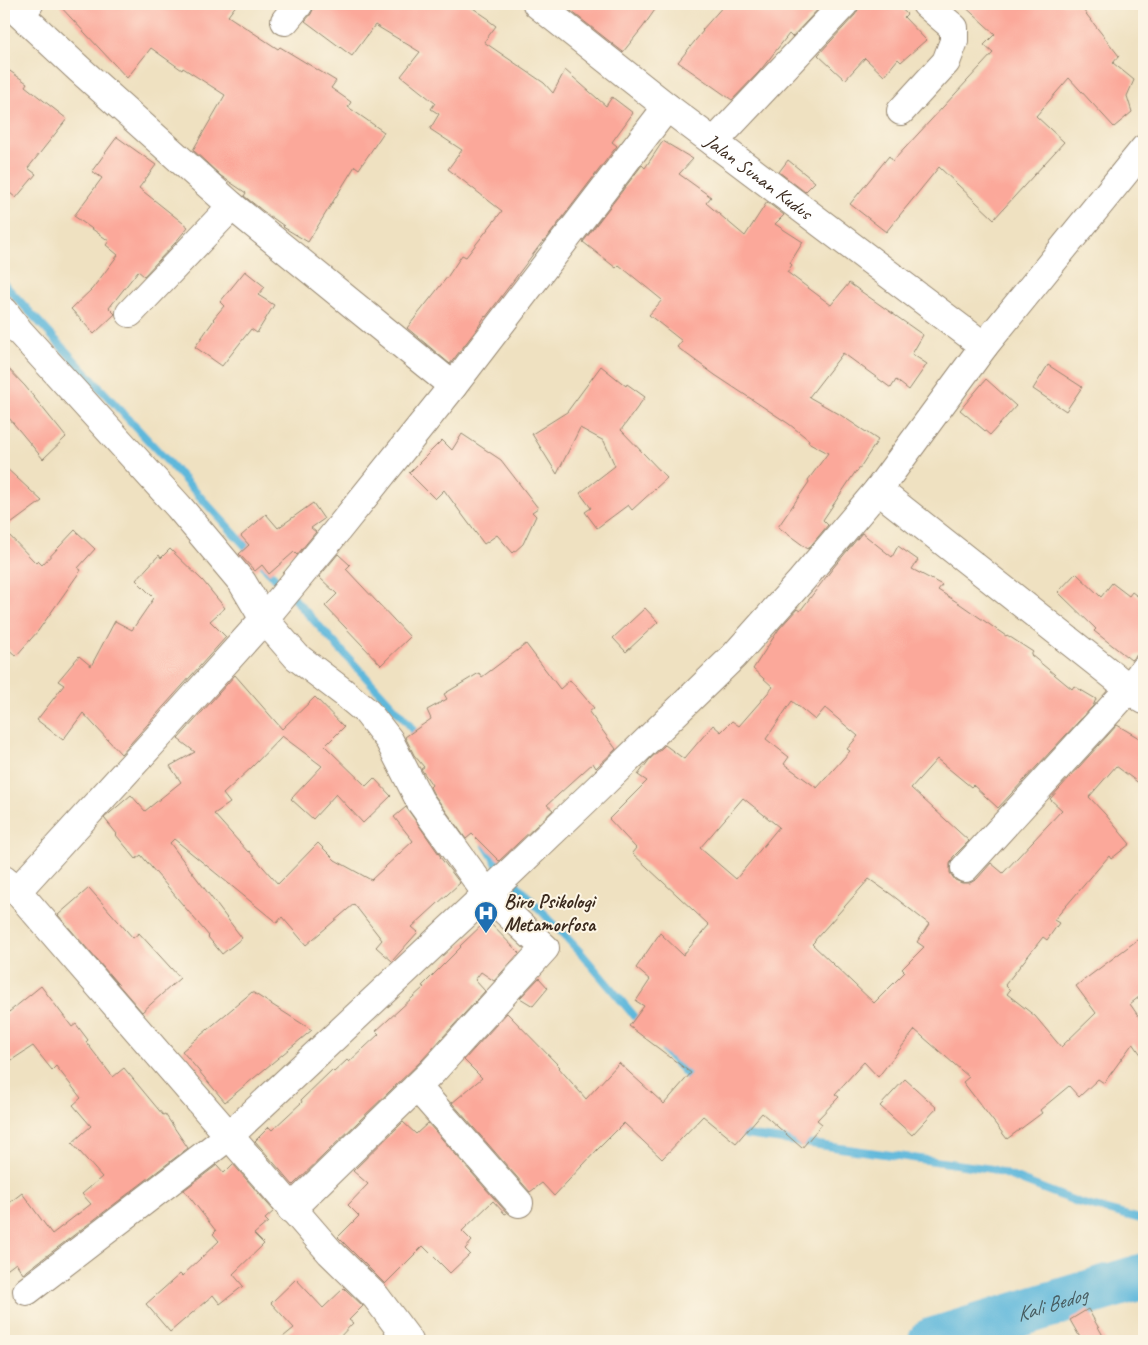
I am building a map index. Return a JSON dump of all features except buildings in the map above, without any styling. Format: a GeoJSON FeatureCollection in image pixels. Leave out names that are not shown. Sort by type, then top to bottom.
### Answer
{"type":"FeatureCollection","features":[{"type":"Feature","properties":{"kind":"street"},"geometry":{"type":"LineString","coordinates":[[29,4],[20,14],[79,70],[232,206],[453,386]]}},
{"type":"Feature","properties":{"kind":"street","name":"Jalan Sunan Kudus"},"geometry":{"type":"LineString","coordinates":[[537,4],[667,107],[984,346]]}},
{"type":"Feature","properties":{"kind":"street"},"geometry":{"type":"LineString","coordinates":[[714,142],[844,4]]}},
{"type":"Feature","properties":{"kind":"street"},"geometry":{"type":"LineString","coordinates":[[901,111],[946,62],[954,41],[954,28],[926,4]]}},
{"type":"Feature","properties":{"kind":"street"},"geometry":{"type":"LineString","coordinates":[[409,1341],[376,1298],[330,1252],[10,885],[167,727],[327,543],[453,386],[667,107]]}},
{"type":"Feature","properties":{"kind":"street"},"geometry":{"type":"LineString","coordinates":[[27,1291],[229,1136],[591,795],[734,656],[878,490],[984,346],[1144,149]]}},
{"type":"Feature","properties":{"kind":"street"},"geometry":{"type":"LineString","coordinates":[[130,313],[232,206]]}},
{"type":"Feature","properties":{"kind":"street"},"geometry":{"type":"LineString","coordinates":[[4,311],[19,331],[179,507],[242,582],[272,608],[298,657],[367,712],[389,740],[420,801],[495,886],[545,948],[433,1071],[292,1209]]}},
{"type":"Feature","properties":{"kind":"street"},"geometry":{"type":"LineString","coordinates":[[878,490],[1139,686],[965,868]]}},
{"type":"Feature","properties":{"kind":"street"},"geometry":{"type":"LineString","coordinates":[[417,1087],[519,1203]]}},
{"type":"Feature","properties":{"kind":"waterway"},"geometry":{"type":"LineString","coordinates":[[4,284],[252,553]]}},
{"type":"Feature","properties":{"kind":"waterway"},"geometry":{"type":"LineString","coordinates":[[263,565],[408,723],[419,739]]}},
{"type":"Feature","properties":{"kind":"waterway"},"geometry":{"type":"LineString","coordinates":[[485,844],[497,864],[581,953],[641,1024]]}},
{"type":"Feature","properties":{"kind":"waterway"},"geometry":{"type":"LineString","coordinates":[[665,1051],[695,1083]]}},
{"type":"Feature","properties":{"kind":"waterway"},"geometry":{"type":"LineString","coordinates":[[738,1127],[746,1135],[992,1169],[1080,1203],[1144,1220]]}},
{"type":"Feature","properties":{"kind":"waterway","name":"Kali Bedog"},"geometry":{"type":"LineString","coordinates":[[931,1341],[1144,1276]]}},
{"type":"Feature","properties":{"kind":"place","name":"Biro Psikologi Metamorfosa"},"geometry":{"type":"Point","coordinates":[486,934]}}]}
